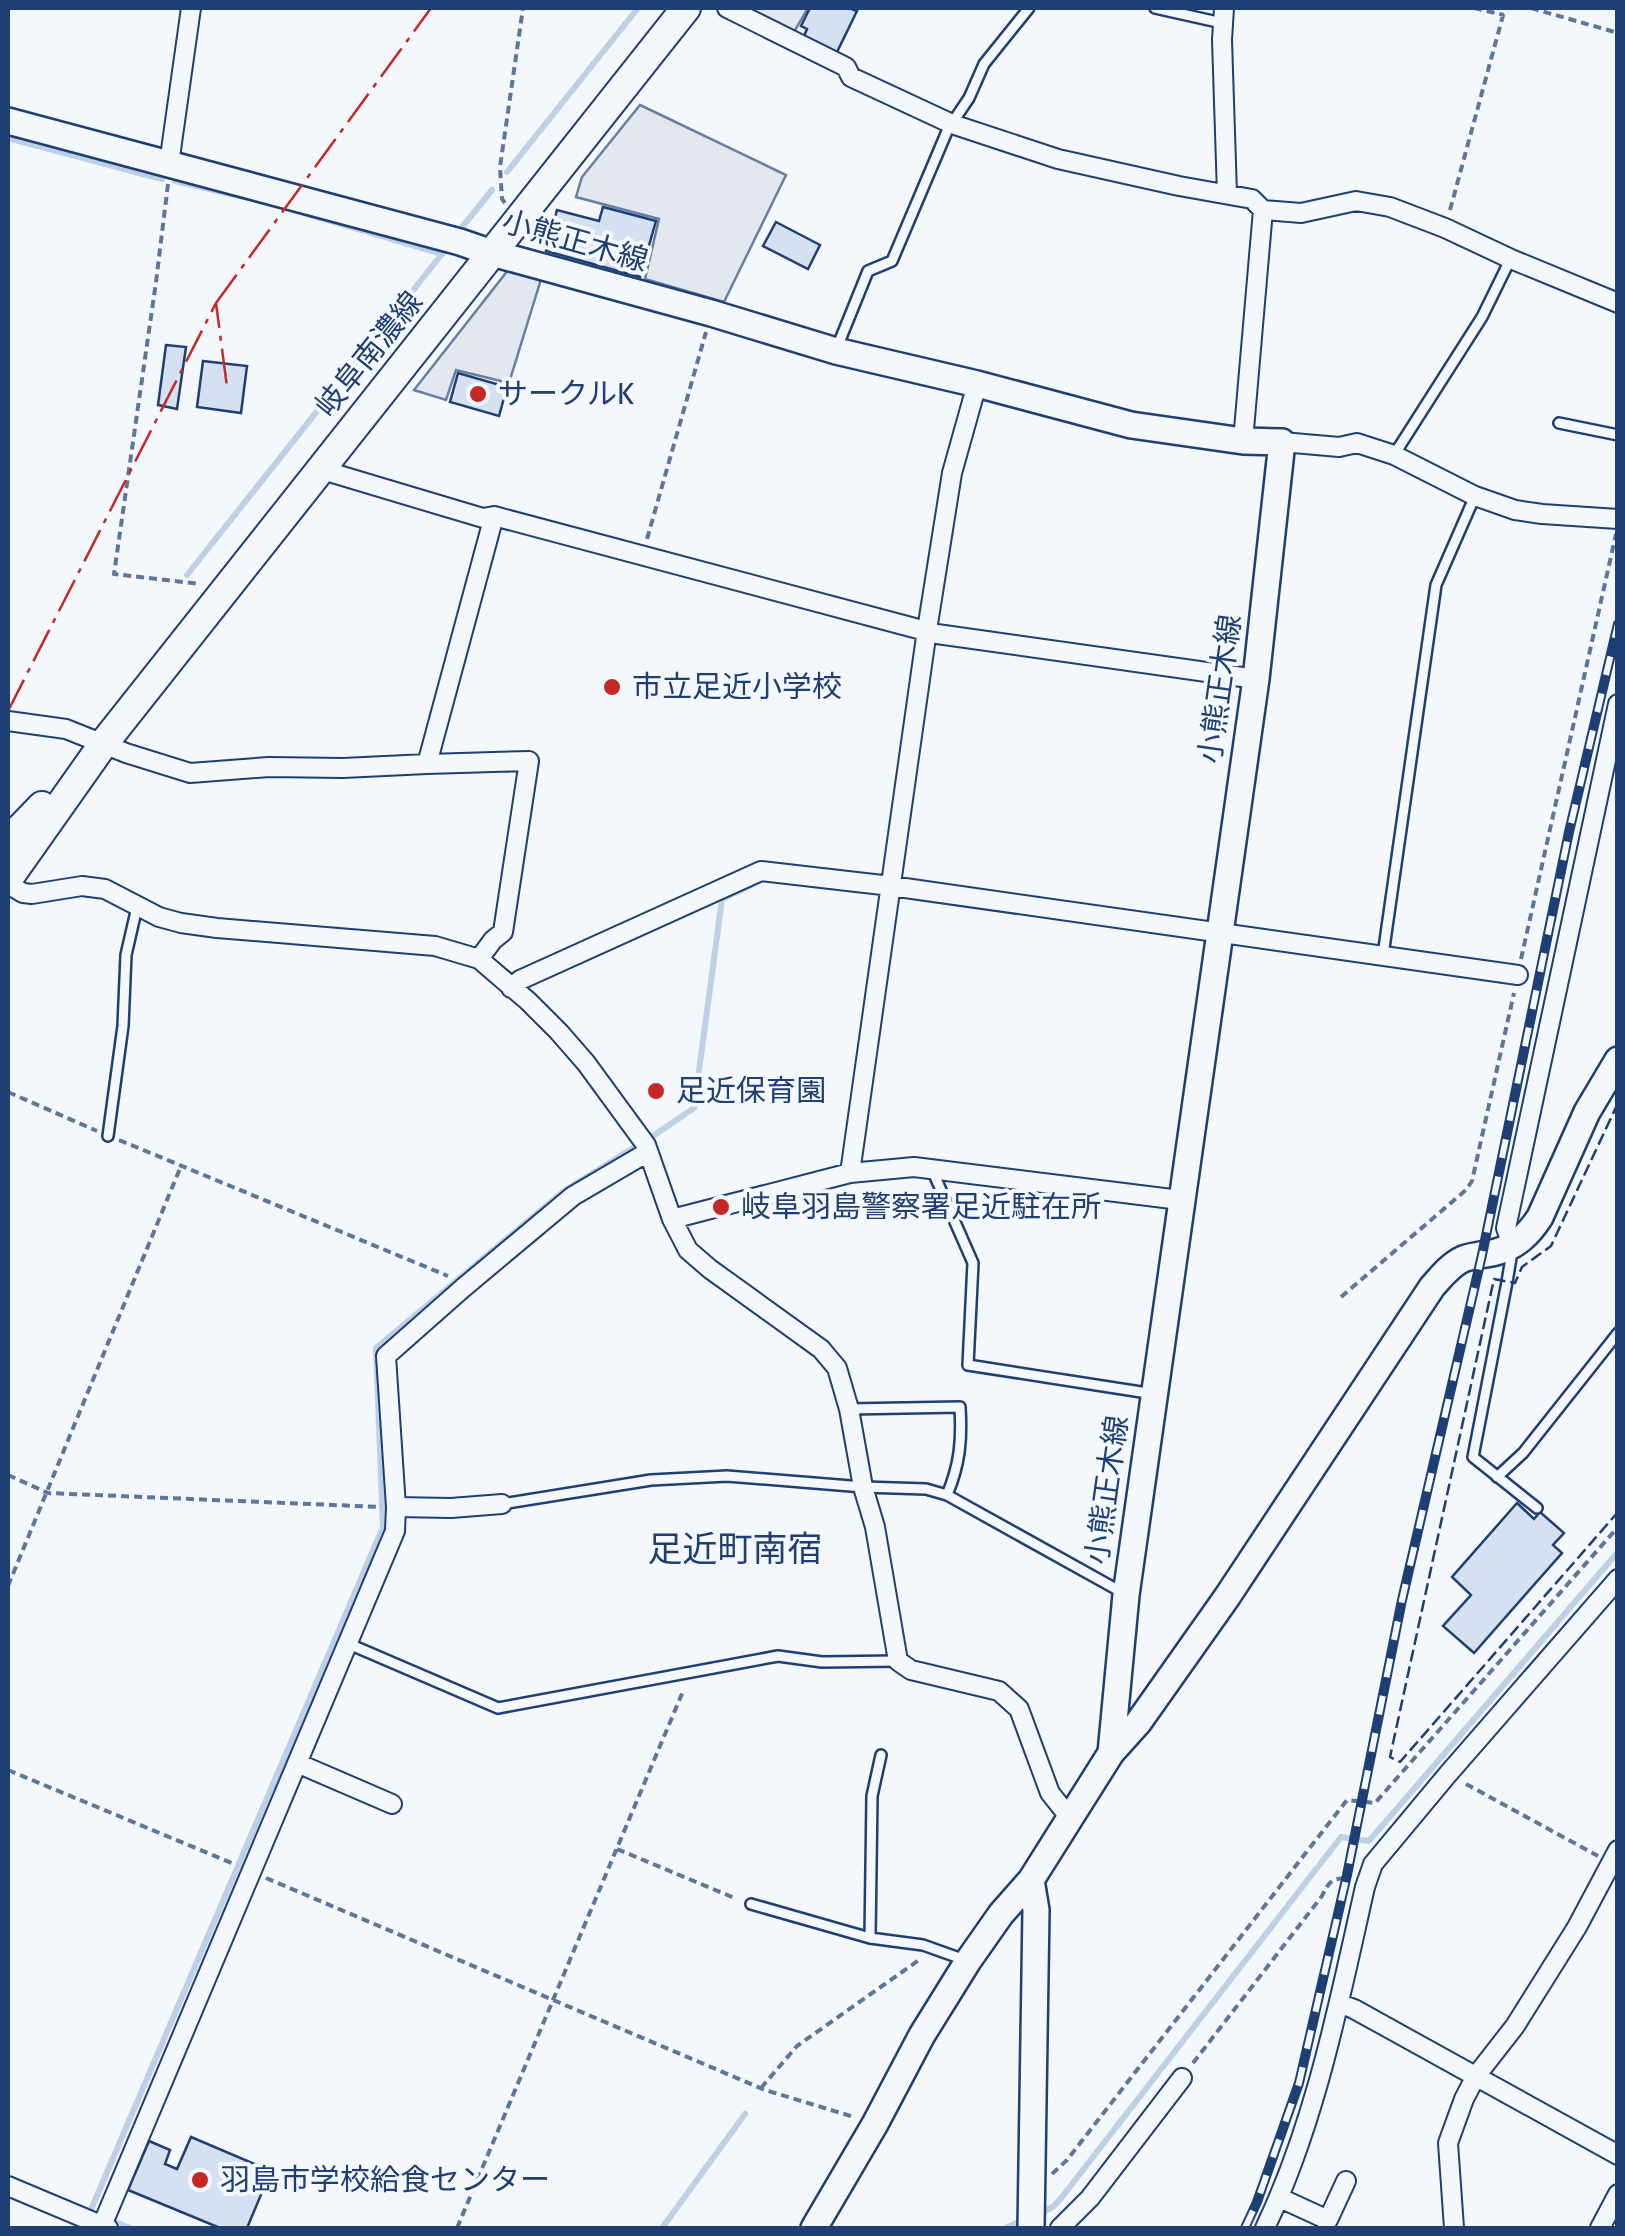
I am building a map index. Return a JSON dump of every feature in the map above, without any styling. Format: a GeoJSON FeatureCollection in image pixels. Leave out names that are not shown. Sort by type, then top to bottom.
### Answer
{"type":"FeatureCollection","features":[{"type":"Feature","properties":{"kind":"main road","name":"岐阜南濃線"},"geometry":{"type":"LineString","coordinates":[[8,882],[104,742],[686,8]]}},
{"type":"Feature","properties":{"kind":"main road","name":"小熊正木線"},"geometry":{"type":"LineString","coordinates":[[8,121],[460,242],[836,350],[1131,425],[1243,441],[1282,442],[1256,680],[1126,1595],[1111,1753],[1031,1880],[968,1961],[814,2228]]}},
{"type":"Feature","properties":{"kind":"main road","name":"岐阜南濃線"},"geometry":{"type":"LineString","coordinates":[[8,841],[80,761],[104,742]]}},
{"type":"Feature","properties":{"kind":"main road"},"geometry":{"type":"LineString","coordinates":[[1111,1753],[1138,1722],[1227,1596],[1432,1287],[1460,1260],[1523,1240],[1540,1217],[1587,1112],[1618,1060]]}},
{"type":"Feature","properties":{"kind":"main road"},"geometry":{"type":"LineString","coordinates":[[1031,1880],[1036,1910],[1031,2204]]}},
{"type":"Feature","properties":{"kind":"street"},"geometry":{"type":"LineString","coordinates":[[169,164],[191,8]]}},
{"type":"Feature","properties":{"kind":"street"},"geometry":{"type":"LineString","coordinates":[[727,8],[846,67],[851,77],[952,124],[1058,158],[1252,199],[1263,210],[1301,213],[1356,201],[1390,208],[1618,303]]}},
{"type":"Feature","properties":{"kind":"street"},"geometry":{"type":"LineString","coordinates":[[1223,15],[1227,194]]}},
{"type":"Feature","properties":{"kind":"street"},"geometry":{"type":"LineString","coordinates":[[1243,441],[1263,210]]}},
{"type":"Feature","properties":{"kind":"street"},"geometry":{"type":"LineString","coordinates":[[850,1173],[952,474],[977,384]]}},
{"type":"Feature","properties":{"kind":"street"},"geometry":{"type":"LineString","coordinates":[[1282,442],[1339,447],[1357,444],[1394,454],[1475,496],[1516,510],[1615,516]]}},
{"type":"Feature","properties":{"kind":"street"},"geometry":{"type":"LineString","coordinates":[[320,469],[483,518],[494,516],[937,634],[1256,680]]}},
{"type":"Feature","properties":{"kind":"street"},"geometry":{"type":"LineString","coordinates":[[427,764],[494,516]]}},
{"type":"Feature","properties":{"kind":"street"},"geometry":{"type":"LineString","coordinates":[[1510,1246],[1506,1228],[1618,704]]}},
{"type":"Feature","properties":{"kind":"street"},"geometry":{"type":"LineString","coordinates":[[8,721],[66,729],[126,754],[190,773],[269,767],[529,761],[502,932],[479,959]]}},
{"type":"Feature","properties":{"kind":"street"},"geometry":{"type":"LineString","coordinates":[[511,988],[520,980],[760,871],[1518,975]]}},
{"type":"Feature","properties":{"kind":"street"},"geometry":{"type":"LineString","coordinates":[[8,882],[23,893],[32,894],[82,886],[105,889],[159,917],[181,923],[417,944],[479,959],[559,1032],[620,1108],[646,1146],[672,1219],[688,1250],[821,1349],[837,1368],[875,1528],[898,1661],[911,1670],[999,1691],[1020,1709],[1050,1793],[1070,1818]]}},
{"type":"Feature","properties":{"kind":"street"},"geometry":{"type":"LineString","coordinates":[[8,2186],[103,2228],[395,1531],[386,1356],[573,1196],[648,1152]]}},
{"type":"Feature","properties":{"kind":"street"},"geometry":{"type":"LineString","coordinates":[[672,1219],[850,1173],[914,1167],[1180,1200]]}},
{"type":"Feature","properties":{"kind":"street"},"geometry":{"type":"LineString","coordinates":[[396,1508],[502,1504]]}},
{"type":"Feature","properties":{"kind":"street"},"geometry":{"type":"LineString","coordinates":[[1265,2228],[1280,2198],[1314,2100],[1364,1887],[1373,1864],[1618,1579]]}},
{"type":"Feature","properties":{"kind":"street"},"geometry":{"type":"LineString","coordinates":[[297,1763],[392,1804]]}},
{"type":"Feature","properties":{"kind":"street"},"geometry":{"type":"LineString","coordinates":[[1454,2228],[1448,2143],[1476,2076],[1515,2026],[1577,1927],[1614,1856]]}},
{"type":"Feature","properties":{"kind":"street"},"geometry":{"type":"LineString","coordinates":[[1339,2003],[1618,2156]]}},
{"type":"Feature","properties":{"kind":"street"},"geometry":{"type":"LineString","coordinates":[[1060,2228],[1090,2198],[1182,2078]]}},
{"type":"Feature","properties":{"kind":"street"},"geometry":{"type":"LineString","coordinates":[[1280,2198],[1328,2220],[1346,2181]]}},
{"type":"Feature","properties":{"kind":"street"},"geometry":{"type":"LineString","coordinates":[[1600,2228],[1618,2194]]}},
{"type":"Feature","properties":{"kind":"lane"},"geometry":{"type":"LineString","coordinates":[[836,350],[868,272],[892,262],[952,124],[984,64],[1029,8]]}},
{"type":"Feature","properties":{"kind":"lane"},"geometry":{"type":"LineString","coordinates":[[1155,8],[1186,16],[1223,15]]}},
{"type":"Feature","properties":{"kind":"lane"},"geometry":{"type":"LineString","coordinates":[[1394,454],[1482,316],[1510,259]]}},
{"type":"Feature","properties":{"kind":"lane"},"geometry":{"type":"LineString","coordinates":[[1559,423],[1618,435]]}},
{"type":"Feature","properties":{"kind":"lane"},"geometry":{"type":"LineString","coordinates":[[1383,955],[1436,585],[1475,496]]}},
{"type":"Feature","properties":{"kind":"lane"},"geometry":{"type":"LineString","coordinates":[[108,1136],[123,1026],[126,955],[137,907]]}},
{"type":"Feature","properties":{"kind":"lane"},"geometry":{"type":"LineString","coordinates":[[932,1169],[972,1263],[968,1365],[1154,1394]]}},
{"type":"Feature","properties":{"kind":"lane"},"geometry":{"type":"LineString","coordinates":[[1510,1246],[1507,1282],[1473,1457],[1537,1508]]}},
{"type":"Feature","properties":{"kind":"lane"},"geometry":{"type":"LineString","coordinates":[[1498,1477],[1523,1453],[1618,1333]]}},
{"type":"Feature","properties":{"kind":"lane"},"geometry":{"type":"LineString","coordinates":[[849,1409],[960,1407],[962,1430],[957,1472],[947,1495]]}},
{"type":"Feature","properties":{"kind":"lane"},"geometry":{"type":"LineString","coordinates":[[502,1504],[651,1480],[726,1476],[926,1489],[947,1495],[1126,1595]]}},
{"type":"Feature","properties":{"kind":"lane"},"geometry":{"type":"LineString","coordinates":[[349,1644],[498,1708],[778,1656],[822,1662],[898,1661]]}},
{"type":"Feature","properties":{"kind":"lane"},"geometry":{"type":"LineString","coordinates":[[870,1938],[872,1796],[881,1755]]}},
{"type":"Feature","properties":{"kind":"lane"},"geometry":{"type":"LineString","coordinates":[[751,1904],[870,1938],[923,1945],[968,1961]]}},
{"type":"Feature","properties":{"kind":"path"},"geometry":{"type":"LineString","coordinates":[[517,219],[502,199],[500,167],[522,8]]}},
{"type":"Feature","properties":{"kind":"path"},"geometry":{"type":"LineString","coordinates":[[1474,8],[1504,15]]}},
{"type":"Feature","properties":{"kind":"path"},"geometry":{"type":"LineString","coordinates":[[1445,228],[1506,8]]}},
{"type":"Feature","properties":{"kind":"path"},"geometry":{"type":"LineString","coordinates":[[1531,8],[1618,33]]}},
{"type":"Feature","properties":{"kind":"path"},"geometry":{"type":"LineString","coordinates":[[169,164],[114,574],[204,585],[219,595]]}},
{"type":"Feature","properties":{"kind":"path"},"geometry":{"type":"LineString","coordinates":[[642,556],[712,312]]}},
{"type":"Feature","properties":{"kind":"path"},"geometry":{"type":"LineString","coordinates":[[1342,1297],[1466,1190],[1472,1180],[1615,516]]}},
{"type":"Feature","properties":{"kind":"path"},"geometry":{"type":"LineString","coordinates":[[8,1586],[182,1164],[450,1276],[463,1288]]}},
{"type":"Feature","properties":{"kind":"path"},"geometry":{"type":"LineString","coordinates":[[8,1475],[48,1492],[396,1508]]}},
{"type":"Feature","properties":{"kind":"path"},"geometry":{"type":"LineString","coordinates":[[1031,2204],[1043,2182],[1066,2160],[1347,1800],[1375,1803],[1618,1527]]}},
{"type":"Feature","properties":{"kind":"path"},"geometry":{"type":"LineString","coordinates":[[457,2228],[688,1674]]}},
{"type":"Feature","properties":{"kind":"path"},"geometry":{"type":"LineString","coordinates":[[8,1770],[761,2088],[875,2124]]}},
{"type":"Feature","properties":{"kind":"path"},"geometry":{"type":"LineString","coordinates":[[1448,1774],[1614,1856]]}},
{"type":"Feature","properties":{"kind":"path"},"geometry":{"type":"LineString","coordinates":[[617,1848],[751,1904]]}},
{"type":"Feature","properties":{"kind":"path"},"geometry":{"type":"LineString","coordinates":[[1182,2078],[1327,1886],[1336,1878],[1354,1880],[1364,1887]]}},
{"type":"Feature","properties":{"kind":"path"},"geometry":{"type":"LineString","coordinates":[[761,2088],[798,2046],[923,1958],[923,1945]]}},
{"type":"Feature","properties":{"kind":"shaded area"},"geometry":{"type":"Polygon","coordinates":[[[739,8],[808,8],[794,32],[739,8]]]}},
{"type":"Feature","properties":{"kind":"shaded area"},"geometry":{"type":"Polygon","coordinates":[[[640,105],[786,175],[724,302],[645,279],[659,219],[576,197],[582,177],[640,105]]]}},
{"type":"Feature","properties":{"kind":"shaded area"},"geometry":{"type":"Polygon","coordinates":[[[509,269],[542,276],[509,383],[456,370],[446,400],[414,390],[509,269]]]}},
{"type":"Feature","properties":{"kind":"building"},"geometry":{"type":"Polygon","coordinates":[[[810,8],[857,11],[837,52],[804,36],[807,29],[801,26],[810,8]]]}},
{"type":"Feature","properties":{"kind":"building"},"geometry":{"type":"Polygon","coordinates":[[[603,207],[656,221],[640,277],[546,251],[557,210],[599,221],[603,207]]]}},
{"type":"Feature","properties":{"kind":"building"},"geometry":{"type":"Polygon","coordinates":[[[776,222],[820,245],[808,269],[763,246],[776,222]]]}},
{"type":"Feature","properties":{"kind":"building"},"geometry":{"type":"Polygon","coordinates":[[[166,345],[186,347],[177,409],[158,405],[166,345]]]}},
{"type":"Feature","properties":{"kind":"building"},"geometry":{"type":"Polygon","coordinates":[[[203,361],[247,366],[241,413],[197,407],[203,361]]]}},
{"type":"Feature","properties":{"kind":"building","name":"サークルK"},"geometry":{"type":"Polygon","coordinates":[[[458,373],[507,387],[499,416],[450,402],[458,373]]]}},
{"type":"Feature","properties":{"kind":"building"},"geometry":{"type":"Polygon","coordinates":[[[1517,1503],[1534,1519],[1540,1512],[1564,1533],[1553,1545],[1562,1553],[1474,1653],[1443,1626],[1471,1595],[1452,1577],[1517,1503]]]}},
{"type":"Feature","properties":{"kind":"building","name":"羽島市学校給食センター"},"geometry":{"type":"Polygon","coordinates":[[[191,2137],[271,2171],[247,2228],[220,2228],[128,2190],[149,2141],[170,2150],[165,2164],[177,2169],[191,2137]]]}},
{"type":"Feature","properties":{"kind":"waterway"},"geometry":{"type":"LineString","coordinates":[[507,172],[638,8]]}},
{"type":"Feature","properties":{"kind":"waterway"},"geometry":{"type":"LineString","coordinates":[[8,138],[162,179]]}},
{"type":"Feature","properties":{"kind":"waterway"},"geometry":{"type":"LineString","coordinates":[[175,181],[248,198]]}},
{"type":"Feature","properties":{"kind":"waterway"},"geometry":{"type":"LineString","coordinates":[[459,231],[492,190]]}},
{"type":"Feature","properties":{"kind":"waterway"},"geometry":{"type":"LineString","coordinates":[[187,575],[442,254],[304,213]]}},
{"type":"Feature","properties":{"kind":"waterway"},"geometry":{"type":"LineString","coordinates":[[653,1136],[694,1108],[722,899],[751,885]]}},
{"type":"Feature","properties":{"kind":"waterway"},"geometry":{"type":"LineString","coordinates":[[90,2212],[383,1527],[376,1348],[564,1191],[633,1148]]}},
{"type":"Feature","properties":{"kind":"waterway"},"geometry":{"type":"LineString","coordinates":[[1039,2214],[1062,2197],[1341,1837],[1369,1841],[1618,1552]]}},
{"type":"Feature","properties":{"kind":"waterway"},"geometry":{"type":"LineString","coordinates":[[662,2228],[745,2114]]}},
{"type":"Feature","properties":{"kind":"waterway"},"geometry":{"type":"LineString","coordinates":[[110,2220],[130,2228]]}},
{"type":"Feature","properties":{"kind":"waterway"},"geometry":{"type":"LineString","coordinates":[[1006,2228],[1023,2220]]}},
{"type":"Feature","properties":{"kind":"railway"},"geometry":{"type":"LineString","coordinates":[[1245,2228],[1299,2083],[1347,1875],[1402,1600],[1482,1255],[1569,832],[1618,624]]}},
{"type":"Feature","properties":{"kind":"fence"},"geometry":{"type":"LineString","coordinates":[[1618,1103],[1551,1246],[1522,1267],[1515,1283],[1494,1279],[1390,1757],[1400,1762],[1618,1512]]}},
{"type":"Feature","properties":{"kind":"power"},"geometry":{"type":"LineString","coordinates":[[216,303],[431,8]]}},
{"type":"Feature","properties":{"kind":"power"},"geometry":{"type":"LineString","coordinates":[[8,711],[216,303],[227,387]]}},
{"type":"Feature","properties":{"kind":"place","name":"サークルK"},"geometry":{"type":"Point","coordinates":[478,394]}},
{"type":"Feature","properties":{"kind":"place","name":"市立足近小学校"},"geometry":{"type":"Point","coordinates":[612,687]}},
{"type":"Feature","properties":{"kind":"place","name":"足近保育園"},"geometry":{"type":"Point","coordinates":[656,1091]}},
{"type":"Feature","properties":{"kind":"place","name":"岐阜羽島警察署足近駐在所"},"geometry":{"type":"Point","coordinates":[721,1207]}},
{"type":"Feature","properties":{"kind":"place","name":"羽島市学校給食センター"},"geometry":{"type":"Point","coordinates":[200,2180]}},
{"type":"Feature","properties":{"kind":"district","name":"足近町南宿"},"geometry":{"type":"Point","coordinates":[735,1549]}}]}
